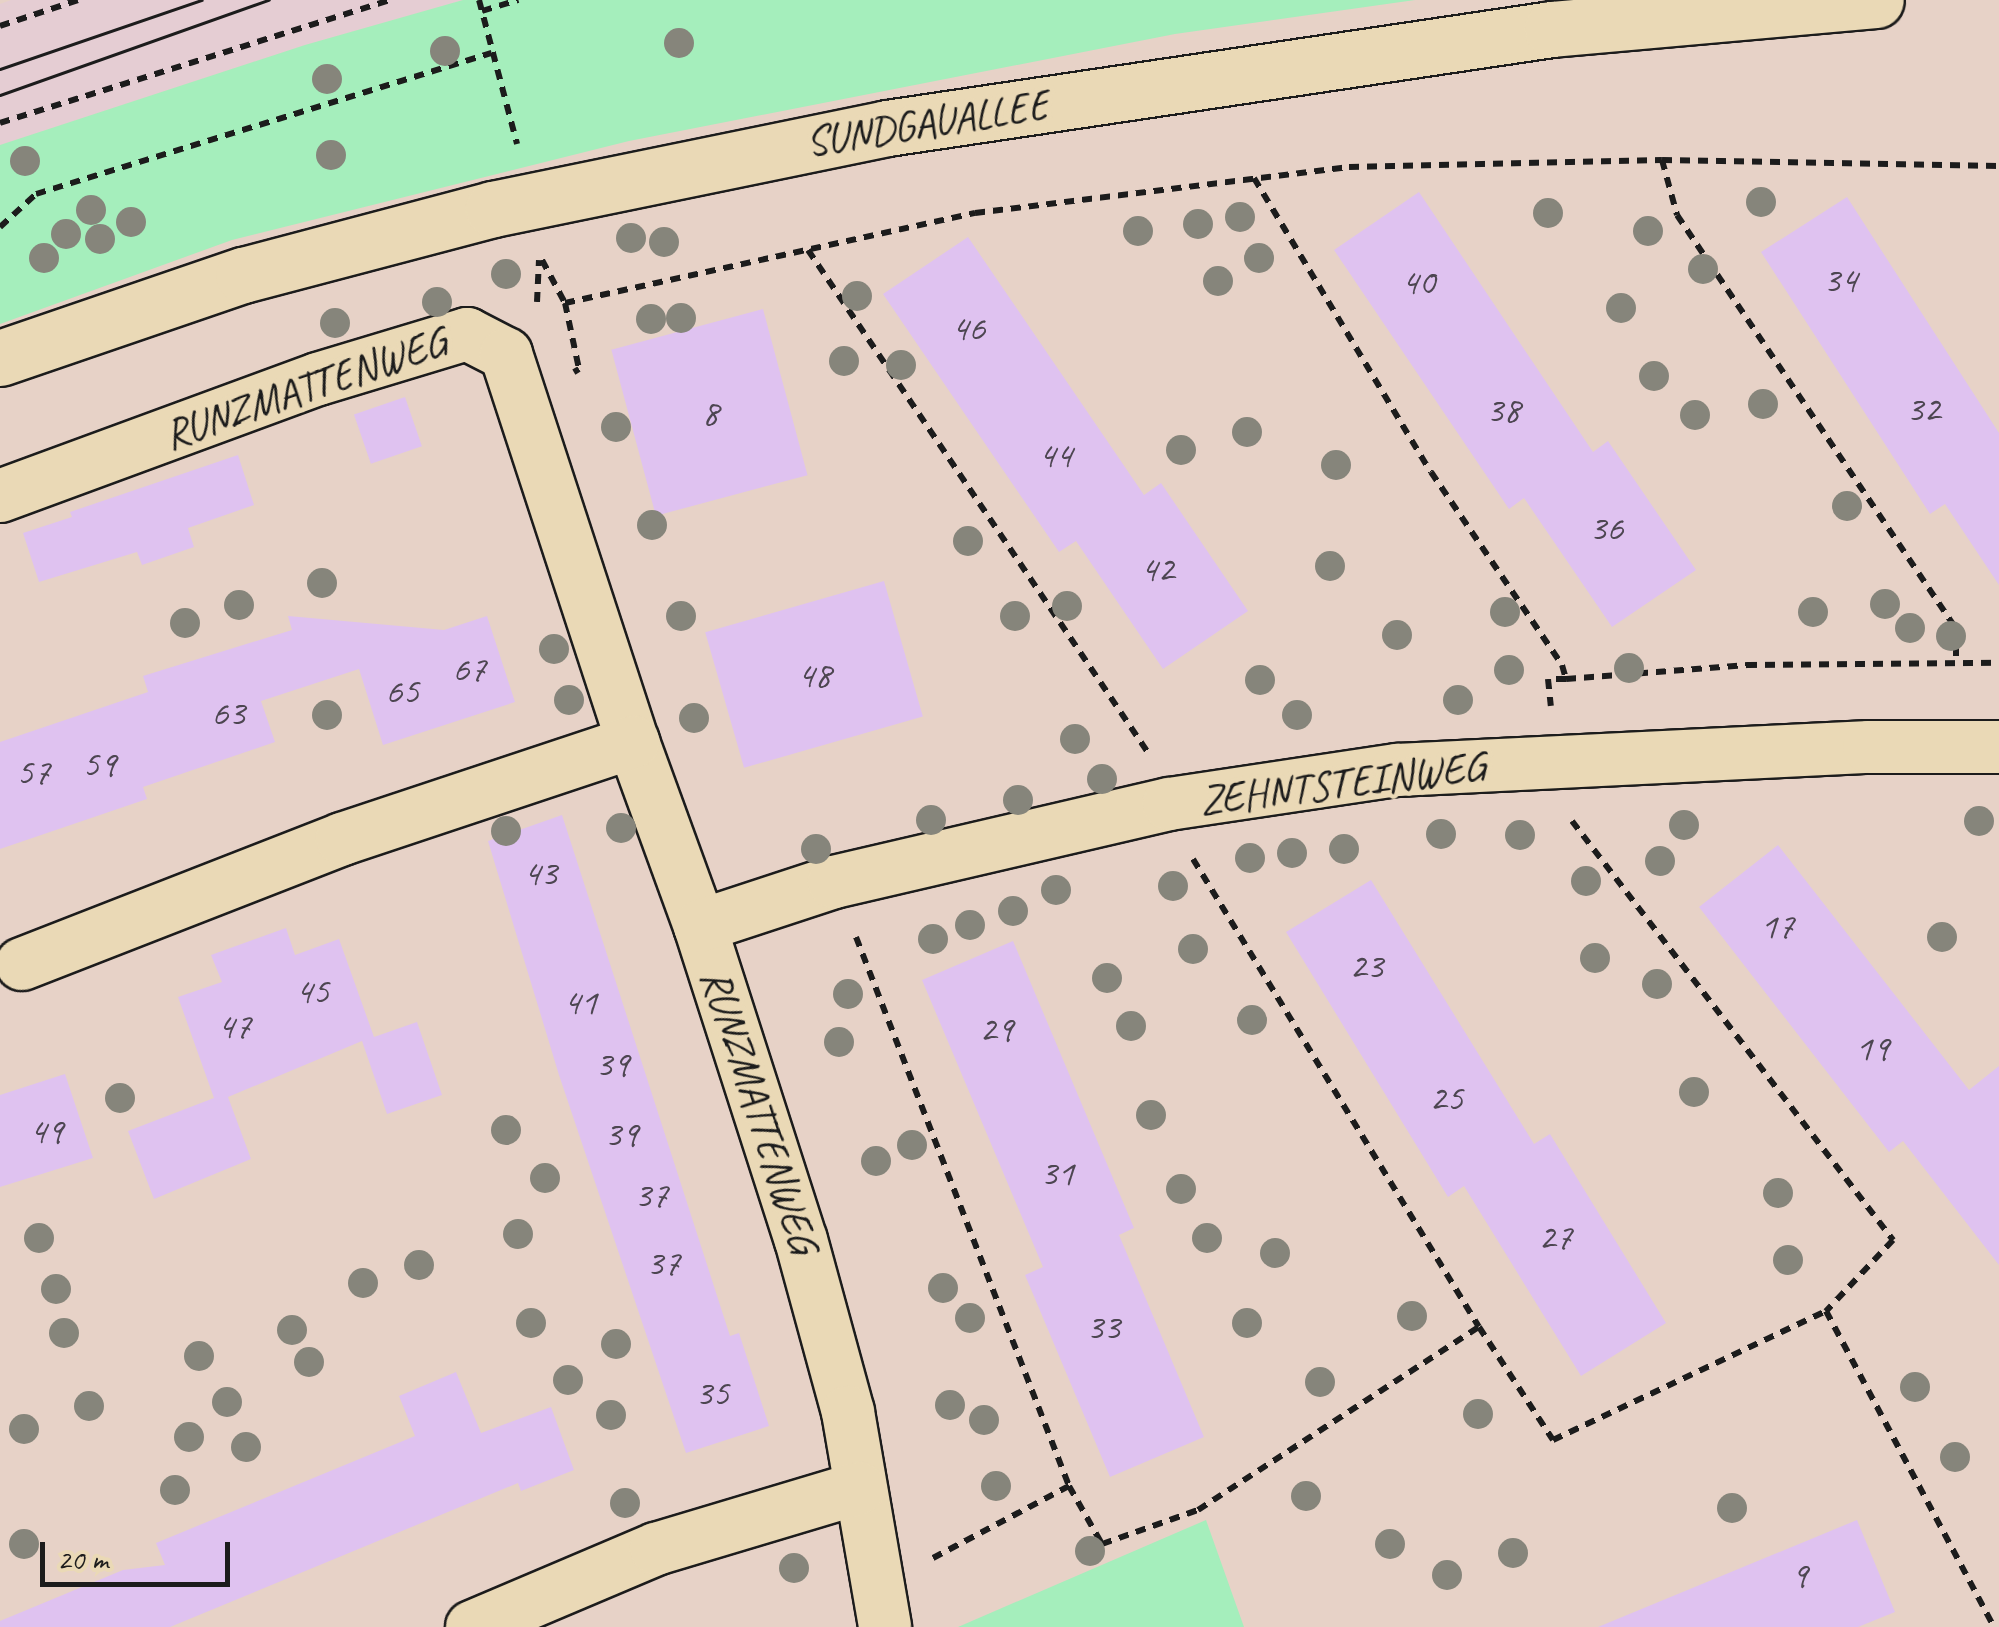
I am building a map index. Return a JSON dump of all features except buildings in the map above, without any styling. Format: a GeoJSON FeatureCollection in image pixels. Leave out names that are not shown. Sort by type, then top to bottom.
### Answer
{"type":"FeatureCollection","features":[{"type":"Feature","properties":{"kind":"street","name":"SUNDGAUALLEE"},"geometry":{"type":"LineString","coordinates":[[0,358],[243,275],[454,219],[887,128],[1552,29],[1876,0]]}},
{"type":"Feature","properties":{"kind":"street","name":"RUNZMATTENWEG"},"geometry":{"type":"LineString","coordinates":[[0,496],[318,379],[467,334],[506,354],[632,742],[700,926],[801,1240],[848,1412],[885,1627]]}},
{"type":"Feature","properties":{"kind":"street"},"geometry":{"type":"LineString","coordinates":[[22,964],[342,839],[632,742]]}},
{"type":"Feature","properties":{"kind":"street","name":"ZEHNTSTEINWEG"},"geometry":{"type":"LineString","coordinates":[[700,926],[834,882],[1170,804],[1398,770],[1869,747],[1999,748]]}},
{"type":"Feature","properties":{"kind":"street"},"geometry":{"type":"LineString","coordinates":[[472,1627],[656,1549],[859,1488]]}},
{"type":"Feature","properties":{"kind":"path"},"geometry":{"type":"LineString","coordinates":[[0,26],[78,0]]}},
{"type":"Feature","properties":{"kind":"path"},"geometry":{"type":"LineString","coordinates":[[0,123],[391,0]]}},
{"type":"Feature","properties":{"kind":"path"},"geometry":{"type":"LineString","coordinates":[[479,0],[518,148]]}},
{"type":"Feature","properties":{"kind":"path"},"geometry":{"type":"LineString","coordinates":[[482,11],[518,0]]}},
{"type":"Feature","properties":{"kind":"path"},"geometry":{"type":"LineString","coordinates":[[0,227],[36,194],[492,53]]}},
{"type":"Feature","properties":{"kind":"path"},"geometry":{"type":"LineString","coordinates":[[1662,160],[1678,215],[1956,628],[1956,663]]}},
{"type":"Feature","properties":{"kind":"path"},"geometry":{"type":"LineString","coordinates":[[564,303],[975,212],[1349,167],[1662,160],[1999,166]]}},
{"type":"Feature","properties":{"kind":"path"},"geometry":{"type":"LineString","coordinates":[[1254,178],[1430,472],[1562,665],[1566,679]]}},
{"type":"Feature","properties":{"kind":"path"},"geometry":{"type":"LineString","coordinates":[[834,882],[1069,1486],[1102,1544],[1198,1510],[1479,1327],[1552,1440],[1826,1311],[1894,1240],[1567,814],[1548,679],[1747,666],[1999,663]]}},
{"type":"Feature","properties":{"kind":"path"},"geometry":{"type":"LineString","coordinates":[[1826,1311],[1994,1627]]}},
{"type":"Feature","properties":{"kind":"path"},"geometry":{"type":"LineString","coordinates":[[874,1574],[932,1559],[1069,1486]]}},
{"type":"Feature","properties":{"kind":"shaded area"},"geometry":{"type":"Polygon","coordinates":[[[11,0],[463,0],[305,45],[0,145],[0,4],[11,0]]]}},
{"type":"Feature","properties":{"kind":"green space"},"geometry":{"type":"Polygon","coordinates":[[[463,0],[1415,0],[1175,34],[629,141],[232,240],[0,324],[0,145],[305,45],[463,0]]]}},
{"type":"Feature","properties":{"kind":"green space"},"geometry":{"type":"Polygon","coordinates":[[[1206,1520],[1244,1627],[958,1627],[1206,1520]]]}},
{"type":"Feature","properties":{"kind":"tram line"},"geometry":{"type":"LineString","coordinates":[[0,69],[201,0]]}},
{"type":"Feature","properties":{"kind":"tram line"},"geometry":{"type":"LineString","coordinates":[[0,95],[269,0]]}}]}
